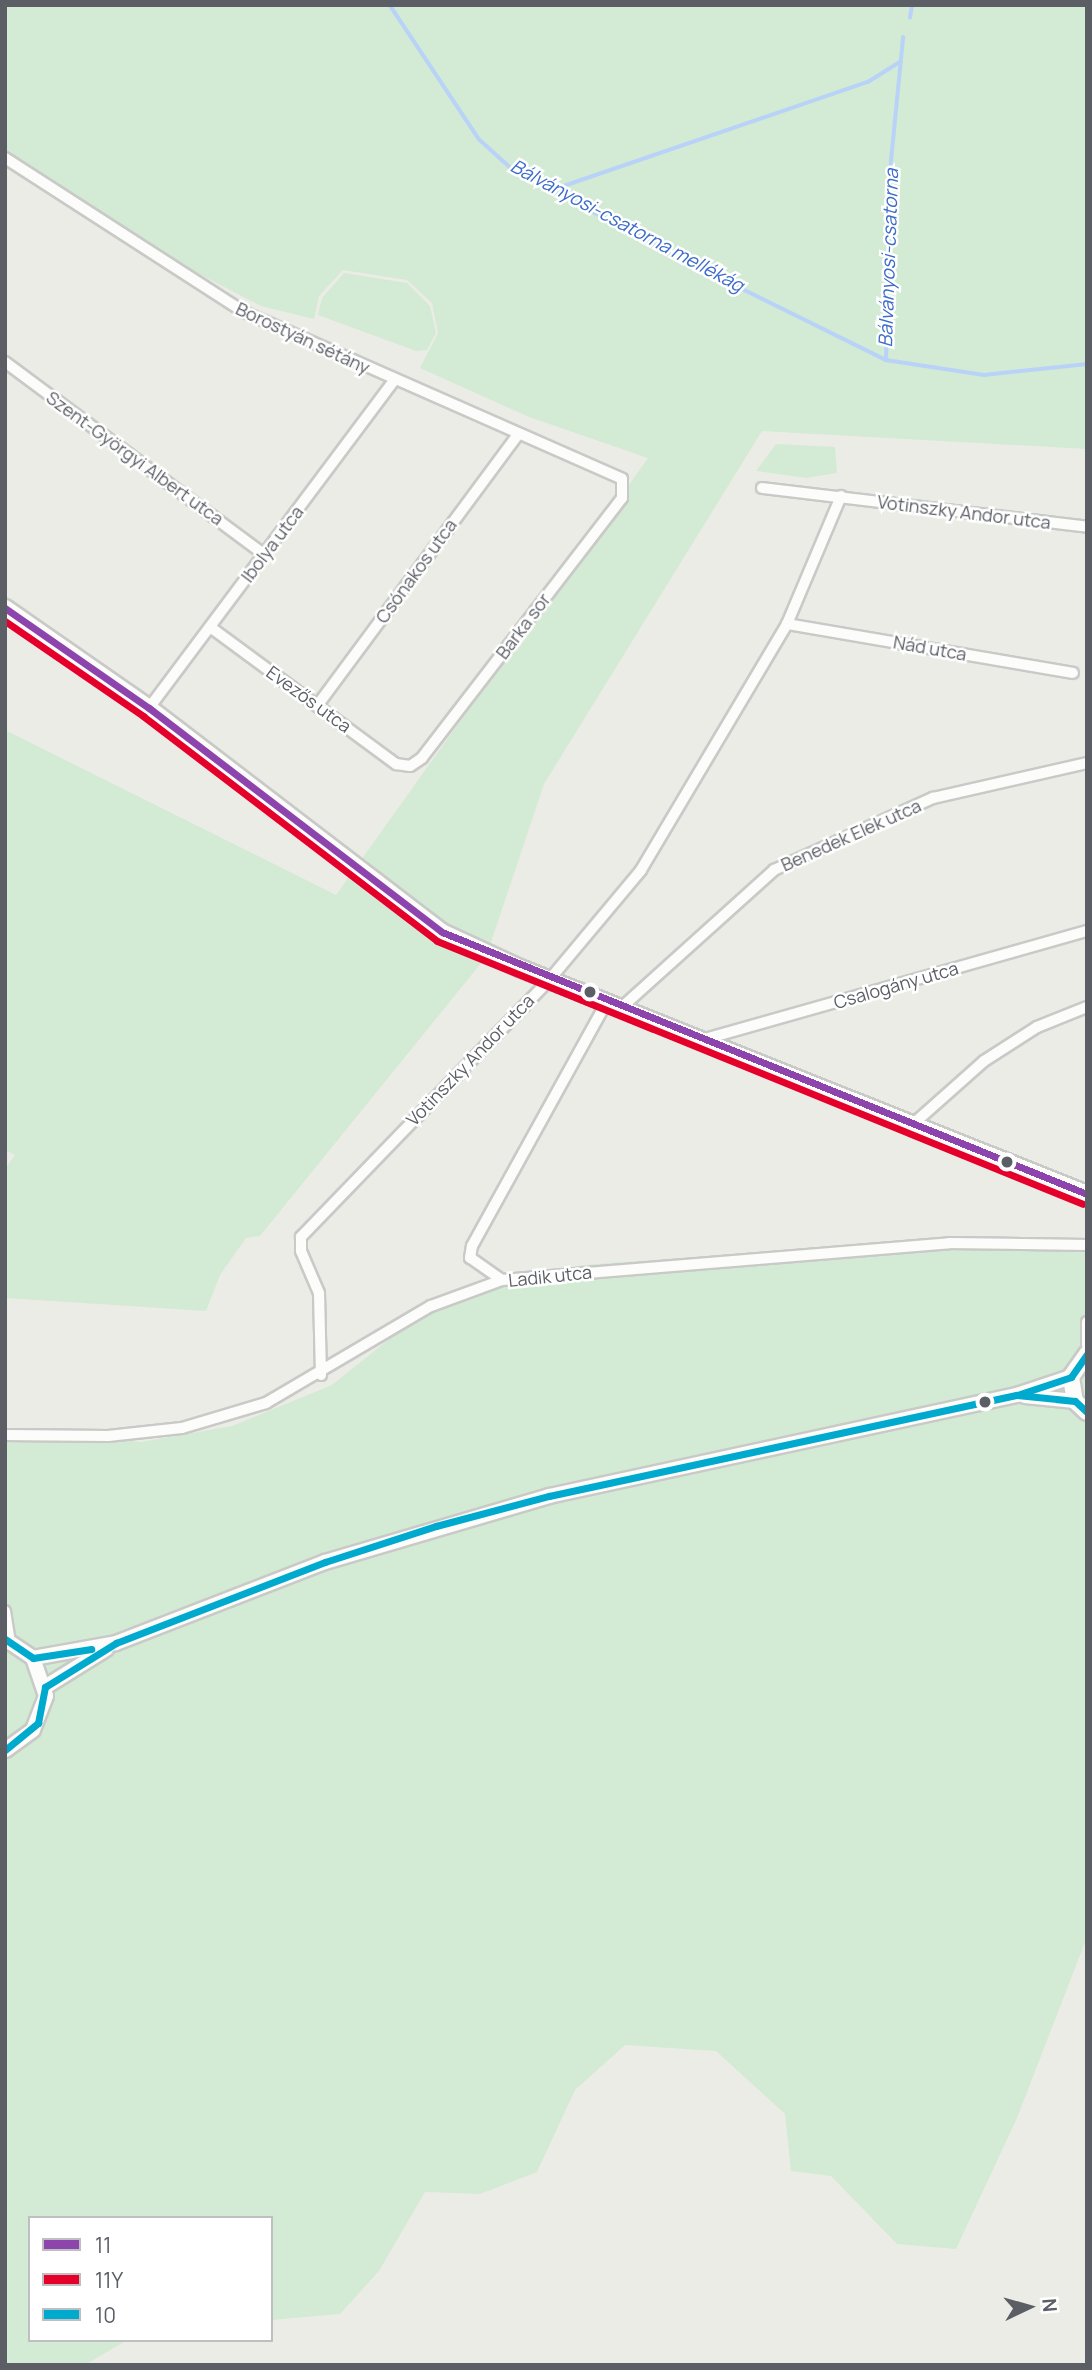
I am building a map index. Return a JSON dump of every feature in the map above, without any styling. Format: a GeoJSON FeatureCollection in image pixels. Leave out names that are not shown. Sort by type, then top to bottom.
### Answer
{"type":"FeatureCollection","features":[{"type":"Feature","properties":{"kind":"main road"},"geometry":{"type":"LineString","coordinates":[[5,608],[149,708],[442,932],[520,968],[705,1039],[1087,1194]]}},
{"type":"Feature","properties":{"kind":"main road"},"geometry":{"type":"LineString","coordinates":[[1081,1407],[1070,1377],[1087,1354]]}},
{"type":"Feature","properties":{"kind":"street","name":"Borostyán sétány"},"geometry":{"type":"LineString","coordinates":[[5,158],[244,312],[517,436],[622,479]]}},
{"type":"Feature","properties":{"kind":"street","name":"Szent-Györgyi Albert utca"},"geometry":{"type":"LineString","coordinates":[[5,362],[264,554]]}},
{"type":"Feature","properties":{"kind":"street","name":"Ibolya utca"},"geometry":{"type":"LineString","coordinates":[[149,708],[394,380]]}},
{"type":"Feature","properties":{"kind":"street","name":"Csónakos utca"},"geometry":{"type":"LineString","coordinates":[[317,706],[517,436]]}},
{"type":"Feature","properties":{"kind":"street","name":"Barka sor"},"geometry":{"type":"LineString","coordinates":[[410,766],[422,758],[622,498],[622,479]]}},
{"type":"Feature","properties":{"kind":"street","name":"Votinszky Andor utca"},"geometry":{"type":"LineString","coordinates":[[762,488],[1087,527]]}},
{"type":"Feature","properties":{"kind":"street","name":"Votinszky Andor utca"},"geometry":{"type":"LineString","coordinates":[[321,1375],[319,1293],[301,1251],[300,1237],[550,979],[641,870],[787,624],[841,496]]}},
{"type":"Feature","properties":{"kind":"street","name":"Nád utca"},"geometry":{"type":"LineString","coordinates":[[787,624],[1073,673]]}},
{"type":"Feature","properties":{"kind":"street","name":"Evezős utca"},"geometry":{"type":"LineString","coordinates":[[210,627],[396,764],[410,766]]}},
{"type":"Feature","properties":{"kind":"street","name":"Benedek Elek utca"},"geometry":{"type":"LineString","coordinates":[[502,1280],[470,1258],[472,1247],[615,1004],[774,870],[933,798],[1087,763]]}},
{"type":"Feature","properties":{"kind":"street","name":"Csalogány utca"},"geometry":{"type":"LineString","coordinates":[[705,1039],[1087,931]]}},
{"type":"Feature","properties":{"kind":"street"},"geometry":{"type":"LineString","coordinates":[[912,1125],[984,1061],[1037,1027],[1087,1007]]}},
{"type":"Feature","properties":{"kind":"street","name":"Ladik utca"},"geometry":{"type":"LineString","coordinates":[[5,1435],[95,1436],[182,1428],[267,1403],[321,1375],[432,1306],[502,1280],[949,1243],[1087,1245]]}},
{"type":"Feature","properties":{"kind":"street"},"geometry":{"type":"LineString","coordinates":[[1087,1322],[1087,1345]]}},
{"type":"Feature","properties":{"kind":"street"},"geometry":{"type":"LineString","coordinates":[[45,1687],[116,1643],[325,1562],[449,1523],[549,1496],[1017,1395],[1070,1377]]}},
{"type":"Feature","properties":{"kind":"street"},"geometry":{"type":"LineString","coordinates":[[1017,1395],[1081,1407]]}},
{"type":"Feature","properties":{"kind":"street"},"geometry":{"type":"LineString","coordinates":[[5,1611],[8,1640],[33,1658],[45,1687],[38,1723],[5,1750]]}},
{"type":"Feature","properties":{"kind":"street"},"geometry":{"type":"LineString","coordinates":[[33,1658],[116,1643]]}},
{"type":"Feature","properties":{"kind":"green space"},"geometry":{"type":"Polygon","coordinates":[[[5,5],[1087,5],[1087,449],[762,431],[544,784],[486,957],[260,1236],[246,1238],[220,1275],[206,1311],[5,1298],[5,1169],[15,1155],[5,1150],[5,730],[336,895],[648,458],[529,417],[420,368],[438,333],[432,303],[407,280],[343,270],[319,296],[314,319],[261,306],[180,264],[5,150],[5,5]]]}},
{"type":"Feature","properties":{"kind":"green space"},"geometry":{"type":"Polygon","coordinates":[[[344,273],[407,283],[430,306],[436,333],[427,350],[416,351],[318,315],[322,298],[344,273]]]}},
{"type":"Feature","properties":{"kind":"green space"},"geometry":{"type":"Polygon","coordinates":[[[776,444],[835,447],[837,473],[806,478],[756,471],[776,444]]]}},
{"type":"Feature","properties":{"kind":"green space"},"geometry":{"type":"Polygon","coordinates":[[[1087,1243],[1087,1937],[1017,2118],[956,2249],[897,2244],[831,2176],[791,2171],[785,2114],[716,2051],[625,2045],[575,2090],[537,2172],[480,2194],[425,2192],[379,2271],[340,2314],[273,2320],[273,2216],[28,2216],[28,2342],[124,2342],[85,2365],[5,2365],[5,1431],[141,1442],[232,1426],[332,1385],[414,1319],[501,1280],[584,1265],[830,1247],[1087,1243]]]}},
{"type":"Feature","properties":{"kind":"waterway","name":"Bálványosi-csatorna mellékág"},"geometry":{"type":"LineString","coordinates":[[390,5],[479,139],[512,169],[696,266],[886,360],[984,375],[1087,364]]}},
{"type":"Feature","properties":{"kind":"waterway","name":"Bálványosi-csatorna"},"geometry":{"type":"LineString","coordinates":[[910,18],[912,5]]}},
{"type":"Feature","properties":{"kind":"waterway","name":"Bálványosi-csatorna"},"geometry":{"type":"LineString","coordinates":[[886,360],[891,161],[903,38]]}},
{"type":"Feature","properties":{"kind":"waterway"},"geometry":{"type":"LineString","coordinates":[[552,190],[868,82],[900,62]]}},
{"type":"Feature","properties":{"kind":"transit line","name":"11"},"geometry":{"type":"LineString","coordinates":[[5,608],[149,708],[442,932],[1087,1194]]}},
{"type":"Feature","properties":{"kind":"transit line","name":"11Y"},"geometry":{"type":"LineString","coordinates":[[5,621],[143,716],[437,941],[1083,1204]]}},
{"type":"Feature","properties":{"kind":"transit line","name":"10"},"geometry":{"type":"LineString","coordinates":[[1020,1394],[1071,1377],[1087,1354]]}},
{"type":"Feature","properties":{"kind":"transit line","name":"10"},"geometry":{"type":"LineString","coordinates":[[5,1750],[38,1723],[45,1687],[116,1643],[325,1562],[436,1526],[549,1496],[1017,1395],[1075,1401],[1087,1412]]}},
{"type":"Feature","properties":{"kind":"transit line","name":"10"},"geometry":{"type":"LineString","coordinates":[[5,1639],[33,1658],[91,1649]]}}]}
